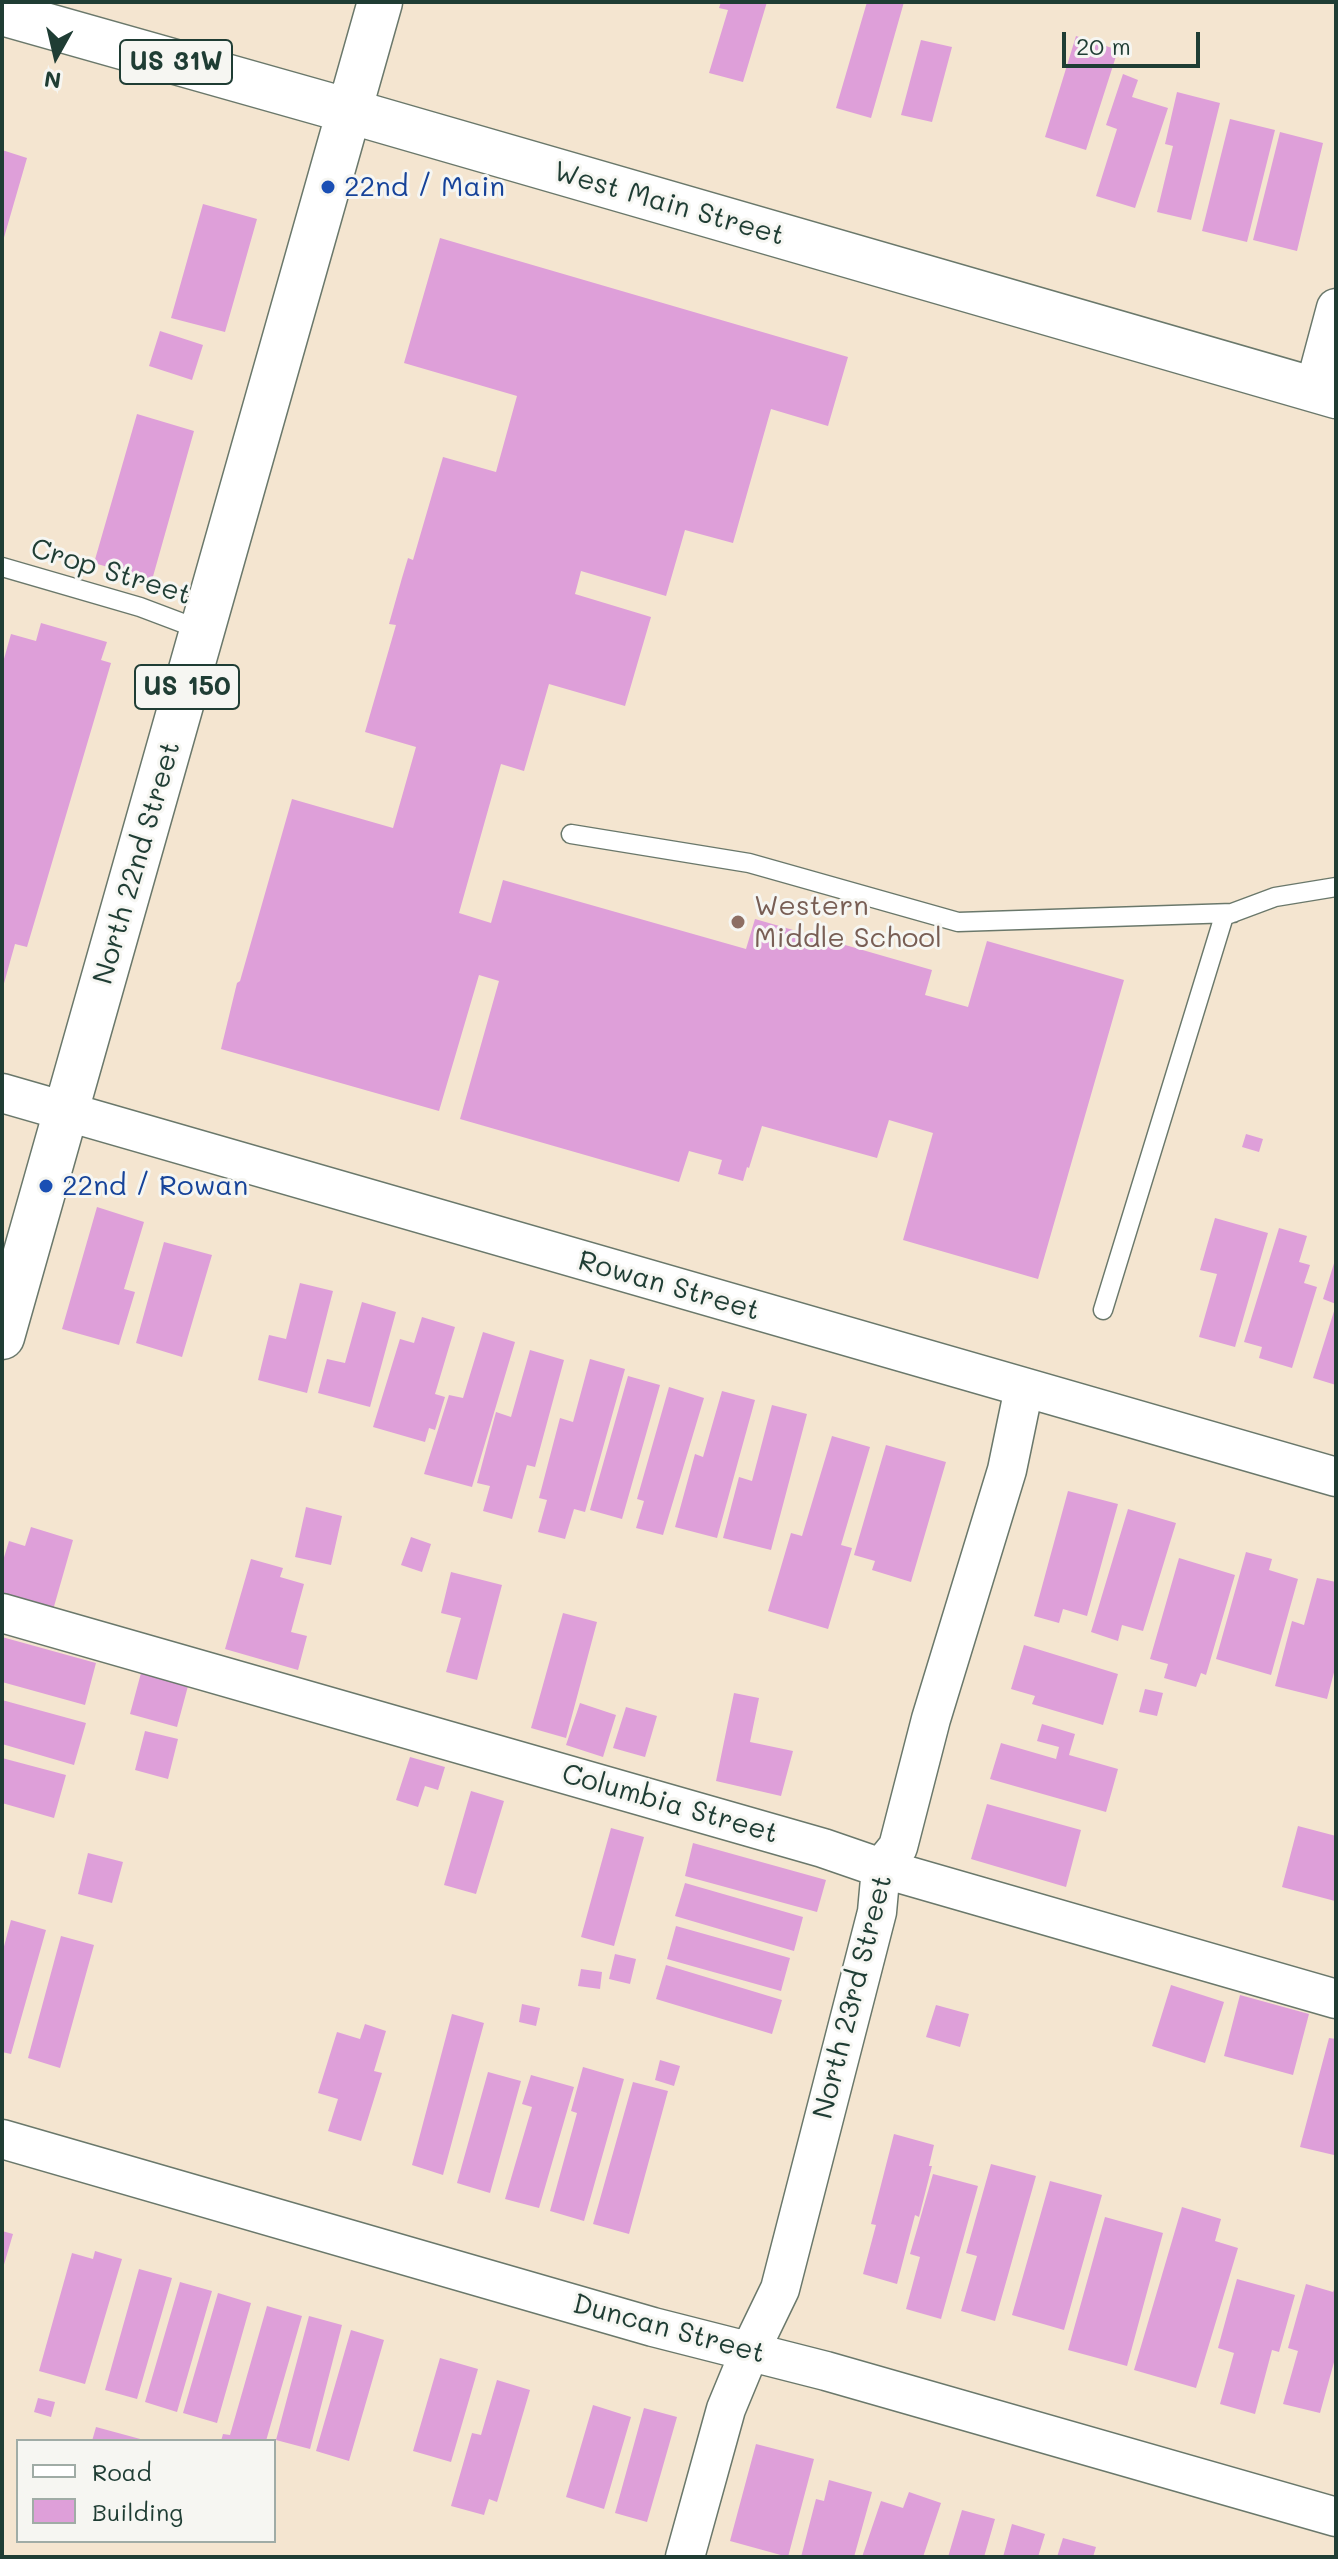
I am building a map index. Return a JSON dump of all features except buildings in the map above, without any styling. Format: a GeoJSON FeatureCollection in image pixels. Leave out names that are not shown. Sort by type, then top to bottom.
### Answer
{"type":"FeatureCollection","features":[{"type":"Feature","properties":{"kind":"main road","name":"North 22nd Street"},"geometry":{"type":"LineString","coordinates":[[2,1337],[380,2]]}},
{"type":"Feature","properties":{"kind":"main road","name":"West Main Street"},"geometry":{"type":"LineString","coordinates":[[2,13],[1325,393]]}},
{"type":"Feature","properties":{"kind":"street"},"geometry":{"type":"LineString","coordinates":[[1325,393],[1336,308]]}},
{"type":"Feature","properties":{"kind":"street","name":"Rowan Street"},"geometry":{"type":"LineString","coordinates":[[2,1093],[1336,1477]]}},
{"type":"Feature","properties":{"kind":"street","name":"North 23rd Street"},"geometry":{"type":"LineString","coordinates":[[685,2557],[726,2409],[780,2289],[877,1912],[881,1868],[898,1847],[931,1719],[1007,1470],[1024,1388]]}},
{"type":"Feature","properties":{"kind":"street","name":"Columbia Street"},"geometry":{"type":"LineString","coordinates":[[2,1613],[823,1848],[881,1868],[1336,1999]]}},
{"type":"Feature","properties":{"kind":"street","name":"Duncan Street"},"geometry":{"type":"LineString","coordinates":[[2,2139],[653,2327],[750,2351],[1336,2517]]}},
{"type":"Feature","properties":{"kind":"lane","name":"Crop Street"},"geometry":{"type":"LineString","coordinates":[[2,567],[140,607],[203,631]]}},
{"type":"Feature","properties":{"kind":"lane"},"geometry":{"type":"LineString","coordinates":[[571,834],[749,863],[958,922],[1233,913]]}},
{"type":"Feature","properties":{"kind":"lane"},"geometry":{"type":"LineString","coordinates":[[1103,1310],[1224,916],[1275,897],[1336,887]]}},
{"type":"Feature","properties":{"kind":"place","name":"22nd / Main"},"geometry":{"type":"Point","coordinates":[328,187]}},
{"type":"Feature","properties":{"kind":"place","name":"Western Middle School"},"geometry":{"type":"Point","coordinates":[738,922]}},
{"type":"Feature","properties":{"kind":"place","name":"22nd / Rowan"},"geometry":{"type":"Point","coordinates":[46,1186]}}]}
